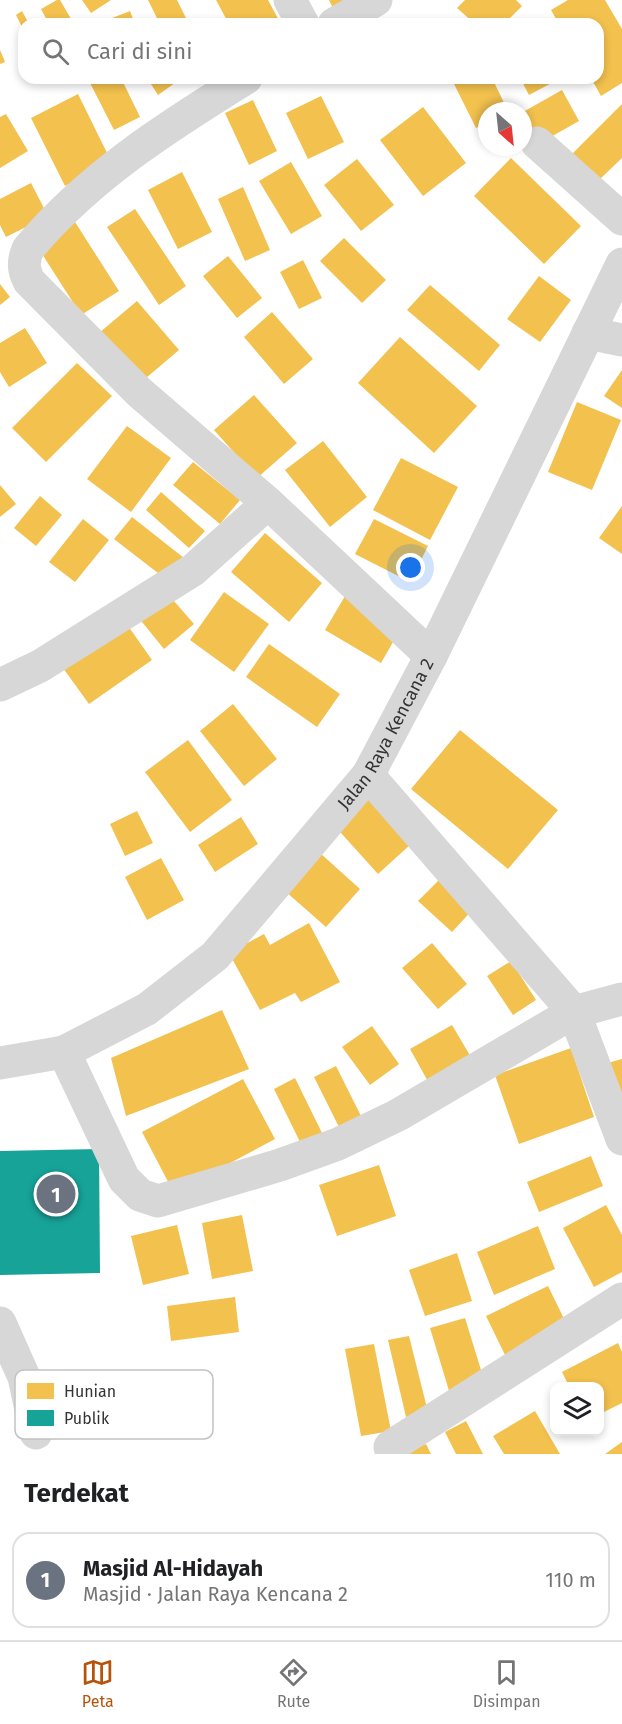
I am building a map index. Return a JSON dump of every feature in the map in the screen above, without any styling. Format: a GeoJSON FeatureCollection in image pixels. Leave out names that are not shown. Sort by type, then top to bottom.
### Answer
{"type":"FeatureCollection","features":[{"type":"Feature","properties":{"kind":"street"},"geometry":{"type":"LineString","coordinates":[[290,0],[300,18]]}},
{"type":"Feature","properties":{"kind":"street"},"geometry":{"type":"LineString","coordinates":[[344,18],[376,0]]}},
{"type":"Feature","properties":{"kind":"street"},"geometry":{"type":"LineString","coordinates":[[236,84],[173,124],[104,174],[39,236],[24,259],[24,271],[29,281],[139,392],[268,503],[431,656]]}},
{"type":"Feature","properties":{"kind":"street"},"geometry":{"type":"LineString","coordinates":[[537,143],[622,219]]}},
{"type":"Feature","properties":{"kind":"street","name":"Jalan Raya Kencana 2"},"geometry":{"type":"LineString","coordinates":[[0,1063],[63,1052],[147,1009],[215,956],[368,775],[431,656],[622,264]]}},
{"type":"Feature","properties":{"kind":"street"},"geometry":{"type":"LineString","coordinates":[[588,333],[622,340]]}},
{"type":"Feature","properties":{"kind":"street"},"geometry":{"type":"LineString","coordinates":[[0,685],[40,666],[194,570],[268,503]]}},
{"type":"Feature","properties":{"kind":"street"},"geometry":{"type":"LineString","coordinates":[[368,775],[574,1012],[622,1139]]}},
{"type":"Feature","properties":{"kind":"street"},"geometry":{"type":"LineString","coordinates":[[63,1052],[124,1179],[140,1195],[158,1201],[280,1165],[338,1144],[398,1115],[574,1012],[622,999]]}},
{"type":"Feature","properties":{"kind":"street"},"geometry":{"type":"LineString","coordinates":[[390,1446],[622,1299]]}},
{"type":"Feature","properties":{"kind":"street"},"geometry":{"type":"LineString","coordinates":[[0,1323],[21,1370]]}},
{"type":"Feature","properties":{"kind":"building: Hunian"},"geometry":{"type":"Polygon","coordinates":[[[60,0],[70,18],[46,18],[41,9],[60,0]]]}},
{"type":"Feature","properties":{"kind":"building: Hunian"},"geometry":{"type":"Polygon","coordinates":[[[82,0],[111,0],[91,13],[82,0]]]}},
{"type":"Feature","properties":{"kind":"building: Hunian"},"geometry":{"type":"Polygon","coordinates":[[[148,0],[177,0],[186,18],[157,18],[148,0]]]}},
{"type":"Feature","properties":{"kind":"building: Hunian"},"geometry":{"type":"Polygon","coordinates":[[[216,0],[268,0],[278,18],[226,18],[216,0]]]}},
{"type":"Feature","properties":{"kind":"building: Hunian"},"geometry":{"type":"Polygon","coordinates":[[[329,0],[358,0],[335,12],[329,0]]]}},
{"type":"Feature","properties":{"kind":"building: Hunian"},"geometry":{"type":"Polygon","coordinates":[[[465,0],[516,0],[522,6],[510,18],[468,18],[457,8],[465,0]]]}},
{"type":"Feature","properties":{"kind":"building: Hunian"},"geometry":{"type":"Polygon","coordinates":[[[568,0],[605,0],[622,29],[622,83],[601,96],[594,84],[604,84],[604,18],[556,18],[551,10],[568,0]]]}},
{"type":"Feature","properties":{"kind":"building: Hunian"},"geometry":{"type":"Polygon","coordinates":[[[22,11],[26,18],[18,19],[16,15],[22,11]]]}},
{"type":"Feature","properties":{"kind":"building: Hunian"},"geometry":{"type":"Polygon","coordinates":[[[130,11],[133,18],[112,18],[130,11]]]}},
{"type":"Feature","properties":{"kind":"building: Hunian"},"geometry":{"type":"Polygon","coordinates":[[[0,50],[5,62],[0,64],[0,50]]]}},
{"type":"Feature","properties":{"kind":"building: Hunian"},"geometry":{"type":"Polygon","coordinates":[[[91,84],[124,84],[140,117],[114,130],[91,84]]]}},
{"type":"Feature","properties":{"kind":"building: Hunian"},"geometry":{"type":"Polygon","coordinates":[[[151,84],[174,84],[158,95],[151,84]]]}},
{"type":"Feature","properties":{"kind":"building: Hunian"},"geometry":{"type":"Polygon","coordinates":[[[454,84],[495,84],[504,102],[478,102],[478,127],[476,128],[454,84]]]}},
{"type":"Feature","properties":{"kind":"building: Hunian"},"geometry":{"type":"Polygon","coordinates":[[[523,84],[550,84],[529,95],[523,84]]]}},
{"type":"Feature","properties":{"kind":"building: Hunian"},"geometry":{"type":"Polygon","coordinates":[[[562,90],[579,121],[540,143],[532,128],[532,107],[562,90]]]}},
{"type":"Feature","properties":{"kind":"building: Hunian"},"geometry":{"type":"Polygon","coordinates":[[[78,94],[112,163],[65,186],[31,118],[78,94]]]}},
{"type":"Feature","properties":{"kind":"building: Hunian"},"geometry":{"type":"Polygon","coordinates":[[[321,96],[344,142],[308,159],[286,113],[321,96]]]}},
{"type":"Feature","properties":{"kind":"building: Hunian"},"geometry":{"type":"Polygon","coordinates":[[[253,100],[277,151],[249,165],[225,113],[253,100]]]}},
{"type":"Feature","properties":{"kind":"building: Hunian"},"geometry":{"type":"Polygon","coordinates":[[[622,104],[622,158],[599,180],[572,154],[622,104]]]}},
{"type":"Feature","properties":{"kind":"building: Hunian"},"geometry":{"type":"Polygon","coordinates":[[[423,107],[466,163],[423,196],[380,140],[423,107]]]}},
{"type":"Feature","properties":{"kind":"building: Hunian"},"geometry":{"type":"Polygon","coordinates":[[[6,114],[28,151],[0,168],[0,117],[6,114]]]}},
{"type":"Feature","properties":{"kind":"building: Hunian"},"geometry":{"type":"Polygon","coordinates":[[[511,158],[581,226],[544,264],[474,196],[511,158]]]}},
{"type":"Feature","properties":{"kind":"building: Hunian"},"geometry":{"type":"Polygon","coordinates":[[[357,159],[394,205],[361,231],[324,185],[357,159]]]}},
{"type":"Feature","properties":{"kind":"building: Hunian"},"geometry":{"type":"Polygon","coordinates":[[[291,162],[322,216],[291,234],[259,181],[291,162]]]}},
{"type":"Feature","properties":{"kind":"building: Hunian"},"geometry":{"type":"Polygon","coordinates":[[[182,172],[212,232],[178,249],[148,190],[182,172]]]}},
{"type":"Feature","properties":{"kind":"building: Hunian"},"geometry":{"type":"Polygon","coordinates":[[[31,183],[48,216],[6,237],[0,225],[0,199],[31,183]]]}},
{"type":"Feature","properties":{"kind":"building: Hunian"},"geometry":{"type":"Polygon","coordinates":[[[243,187],[270,250],[245,261],[218,199],[243,187]]]}},
{"type":"Feature","properties":{"kind":"building: Hunian"},"geometry":{"type":"Polygon","coordinates":[[[135,209],[186,286],[159,305],[107,227],[135,209]]]}},
{"type":"Feature","properties":{"kind":"building: Hunian"},"geometry":{"type":"Polygon","coordinates":[[[75,222],[119,291],[81,315],[37,246],[75,222]]]}},
{"type":"Feature","properties":{"kind":"building: Hunian"},"geometry":{"type":"Polygon","coordinates":[[[344,238],[386,280],[362,303],[320,261],[344,238]]]}},
{"type":"Feature","properties":{"kind":"building: Hunian"},"geometry":{"type":"Polygon","coordinates":[[[228,256],[262,298],[237,318],[203,276],[228,256]]]}},
{"type":"Feature","properties":{"kind":"building: Hunian"},"geometry":{"type":"Polygon","coordinates":[[[303,260],[322,298],[299,309],[280,272],[303,260]]]}},
{"type":"Feature","properties":{"kind":"building: Hunian"},"geometry":{"type":"Polygon","coordinates":[[[539,276],[571,300],[540,342],[507,319],[539,276]]]}},
{"type":"Feature","properties":{"kind":"building: Hunian"},"geometry":{"type":"Polygon","coordinates":[[[0,284],[10,297],[0,305],[0,284]]]}},
{"type":"Feature","properties":{"kind":"building: Hunian"},"geometry":{"type":"Polygon","coordinates":[[[430,285],[500,345],[479,371],[407,310],[430,285]]]}},
{"type":"Feature","properties":{"kind":"building: Hunian"},"geometry":{"type":"Polygon","coordinates":[[[137,301],[179,350],[140,383],[99,333],[137,301]]]}},
{"type":"Feature","properties":{"kind":"building: Hunian"},"geometry":{"type":"Polygon","coordinates":[[[272,312],[313,359],[284,384],[244,337],[272,312]]]}},
{"type":"Feature","properties":{"kind":"building: Hunian"},"geometry":{"type":"Polygon","coordinates":[[[25,328],[47,363],[9,387],[0,372],[0,343],[25,328]]]}},
{"type":"Feature","properties":{"kind":"building: Hunian"},"geometry":{"type":"Polygon","coordinates":[[[400,337],[477,406],[434,453],[358,383],[400,337]]]}},
{"type":"Feature","properties":{"kind":"building: Hunian"},"geometry":{"type":"Polygon","coordinates":[[[77,363],[112,396],[46,462],[12,428],[77,363]]]}},
{"type":"Feature","properties":{"kind":"building: Hunian"},"geometry":{"type":"Polygon","coordinates":[[[622,370],[622,408],[604,396],[622,370]]]}},
{"type":"Feature","properties":{"kind":"building: Hunian"},"geometry":{"type":"Polygon","coordinates":[[[254,395],[297,443],[257,478],[214,430],[254,395]]]}},
{"type":"Feature","properties":{"kind":"building: Hunian"},"geometry":{"type":"Polygon","coordinates":[[[577,402],[621,420],[592,490],[548,472],[577,402]]]}},
{"type":"Feature","properties":{"kind":"building: Hunian"},"geometry":{"type":"Polygon","coordinates":[[[127,426],[171,458],[131,512],[87,479],[127,426]]]}},
{"type":"Feature","properties":{"kind":"building: Hunian"},"geometry":{"type":"Polygon","coordinates":[[[323,441],[367,497],[330,527],[285,470],[323,441]]]}},
{"type":"Feature","properties":{"kind":"building: Hunian"},"geometry":{"type":"Polygon","coordinates":[[[401,458],[458,487],[430,540],[373,510],[401,458]]]}},
{"type":"Feature","properties":{"kind":"building: Hunian"},"geometry":{"type":"Polygon","coordinates":[[[193,462],[240,500],[220,524],[173,485],[193,462]]]}},
{"type":"Feature","properties":{"kind":"building: Hunian"},"geometry":{"type":"Polygon","coordinates":[[[0,485],[16,504],[0,517],[0,485]]]}},
{"type":"Feature","properties":{"kind":"building: Hunian"},"geometry":{"type":"Polygon","coordinates":[[[161,492],[205,531],[189,548],[146,510],[161,492]]]}},
{"type":"Feature","properties":{"kind":"building: Hunian"},"geometry":{"type":"Polygon","coordinates":[[[40,496],[62,515],[36,546],[14,528],[40,496]]]}},
{"type":"Feature","properties":{"kind":"building: Hunian"},"geometry":{"type":"Polygon","coordinates":[[[622,506],[622,554],[599,538],[622,506]]]}},
{"type":"Feature","properties":{"kind":"building: Hunian"},"geometry":{"type":"Polygon","coordinates":[[[132,517],[184,558],[167,580],[114,539],[132,517]]]}},
{"type":"Feature","properties":{"kind":"building: Hunian"},"geometry":{"type":"Polygon","coordinates":[[[83,519],[109,540],[75,582],[49,562],[83,519]]]}},
{"type":"Feature","properties":{"kind":"building: Hunian"},"geometry":{"type":"Polygon","coordinates":[[[374,519],[428,546],[410,582],[355,554],[374,519]]]}},
{"type":"Feature","properties":{"kind":"building: Hunian"},"geometry":{"type":"Polygon","coordinates":[[[265,533],[322,583],[289,622],[231,572],[265,533]]]}},
{"type":"Feature","properties":{"kind":"building: Hunian"},"geometry":{"type":"Polygon","coordinates":[[[224,592],[269,624],[234,672],[190,640],[224,592]]]}},
{"type":"Feature","properties":{"kind":"building: Hunian"},"geometry":{"type":"Polygon","coordinates":[[[167,593],[194,624],[164,649],[138,617],[167,593]]]}},
{"type":"Feature","properties":{"kind":"building: Hunian"},"geometry":{"type":"Polygon","coordinates":[[[345,596],[401,628],[381,663],[325,630],[345,596]]]}},
{"type":"Feature","properties":{"kind":"building: Hunian"},"geometry":{"type":"Polygon","coordinates":[[[126,623],[152,660],[89,704],[63,668],[126,623]]]}},
{"type":"Feature","properties":{"kind":"building: Hunian"},"geometry":{"type":"Polygon","coordinates":[[[269,644],[340,694],[317,727],[246,677],[269,644]]]}},
{"type":"Feature","properties":{"kind":"building: Hunian"},"geometry":{"type":"Polygon","coordinates":[[[233,704],[277,759],[244,786],[200,731],[233,704]]]}},
{"type":"Feature","properties":{"kind":"building: Hunian"},"geometry":{"type":"Polygon","coordinates":[[[460,730],[558,810],[508,869],[411,789],[460,730]]]}},
{"type":"Feature","properties":{"kind":"building: Hunian"},"geometry":{"type":"Polygon","coordinates":[[[188,740],[232,800],[190,832],[145,772],[188,740]]]}},
{"type":"Feature","properties":{"kind":"building: Hunian"},"geometry":{"type":"Polygon","coordinates":[[[366,793],[411,844],[378,874],[332,823],[366,793]]]}},
{"type":"Feature","properties":{"kind":"building: Hunian"},"geometry":{"type":"Polygon","coordinates":[[[137,811],[153,843],[125,856],[110,824],[137,811]]]}},
{"type":"Feature","properties":{"kind":"building: Hunian"},"geometry":{"type":"Polygon","coordinates":[[[241,817],[258,844],[215,872],[198,845],[241,817]]]}},
{"type":"Feature","properties":{"kind":"building: Hunian"},"geometry":{"type":"Polygon","coordinates":[[[320,853],[360,889],[326,927],[285,891],[320,853]]]}},
{"type":"Feature","properties":{"kind":"building: Hunian"},"geometry":{"type":"Polygon","coordinates":[[[161,858],[184,900],[147,920],[125,877],[161,858]]]}},
{"type":"Feature","properties":{"kind":"building: Hunian"},"geometry":{"type":"Polygon","coordinates":[[[445,874],[477,905],[452,932],[418,901],[445,874]]]}},
{"type":"Feature","properties":{"kind":"building: Hunian"},"geometry":{"type":"Polygon","coordinates":[[[309,923],[340,982],[301,1002],[295,993],[260,1010],[229,953],[264,934],[270,945],[309,923]]]}},
{"type":"Feature","properties":{"kind":"building: Hunian"},"geometry":{"type":"Polygon","coordinates":[[[432,943],[467,984],[438,1009],[402,968],[432,943]]]}},
{"type":"Feature","properties":{"kind":"building: Hunian"},"geometry":{"type":"Polygon","coordinates":[[[511,961],[536,1000],[513,1015],[487,976],[511,961]]]}},
{"type":"Feature","properties":{"kind":"building: Hunian"},"geometry":{"type":"Polygon","coordinates":[[[222,1010],[249,1069],[126,1116],[111,1058],[222,1010]]]}},
{"type":"Feature","properties":{"kind":"building: Hunian"},"geometry":{"type":"Polygon","coordinates":[[[452,1025],[478,1069],[435,1094],[410,1049],[452,1025]]]}},
{"type":"Feature","properties":{"kind":"building: Hunian"},"geometry":{"type":"Polygon","coordinates":[[[372,1026],[399,1064],[370,1085],[342,1047],[372,1026]]]}},
{"type":"Feature","properties":{"kind":"building: Hunian"},"geometry":{"type":"Polygon","coordinates":[[[571,1048],[594,1117],[519,1144],[495,1075],[571,1048]]]}},
{"type":"Feature","properties":{"kind":"building: Hunian"},"geometry":{"type":"Polygon","coordinates":[[[622,1059],[622,1111],[604,1064],[622,1059]]]}},
{"type":"Feature","properties":{"kind":"building: Hunian"},"geometry":{"type":"Polygon","coordinates":[[[336,1066],[362,1118],[340,1129],[314,1077],[336,1066]]]}},
{"type":"Feature","properties":{"kind":"building: Hunian"},"geometry":{"type":"Polygon","coordinates":[[[295,1078],[322,1133],[301,1144],[274,1089],[295,1078]]]}},
{"type":"Feature","properties":{"kind":"building: Hunian"},"geometry":{"type":"Polygon","coordinates":[[[243,1079],[275,1139],[174,1193],[142,1132],[243,1079]]]}},
{"type":"Feature","properties":{"kind":"building: Hunian"},"geometry":{"type":"Polygon","coordinates":[[[591,1156],[603,1186],[539,1212],[527,1182],[591,1156]]]}},
{"type":"Feature","properties":{"kind":"building: Hunian"},"geometry":{"type":"Polygon","coordinates":[[[379,1165],[396,1216],[337,1236],[319,1185],[379,1165]]]}},
{"type":"Feature","properties":{"kind":"building: Hunian"},"geometry":{"type":"Polygon","coordinates":[[[606,1205],[622,1235],[622,1272],[594,1287],[563,1228],[606,1205]]]}},
{"type":"Feature","properties":{"kind":"building: Hunian"},"geometry":{"type":"Polygon","coordinates":[[[242,1215],[253,1271],[212,1279],[202,1223],[242,1215]]]}},
{"type":"Feature","properties":{"kind":"building: Hunian"},"geometry":{"type":"Polygon","coordinates":[[[177,1225],[189,1274],[143,1285],[131,1236],[177,1225]]]}},
{"type":"Feature","properties":{"kind":"building: Hunian"},"geometry":{"type":"Polygon","coordinates":[[[538,1226],[555,1269],[494,1295],[477,1252],[538,1226]]]}},
{"type":"Feature","properties":{"kind":"building: Hunian"},"geometry":{"type":"Polygon","coordinates":[[[457,1253],[472,1301],[425,1316],[409,1270],[457,1253]]]}},
{"type":"Feature","properties":{"kind":"building: Hunian"},"geometry":{"type":"Polygon","coordinates":[[[548,1286],[568,1327],[506,1357],[486,1316],[548,1286]]]}},
{"type":"Feature","properties":{"kind":"building: Hunian"},"geometry":{"type":"Polygon","coordinates":[[[235,1297],[239,1332],[171,1341],[167,1306],[235,1297]]]}},
{"type":"Feature","properties":{"kind":"building: Hunian"},"geometry":{"type":"Polygon","coordinates":[[[465,1318],[485,1383],[450,1394],[430,1328],[465,1318]]]}},
{"type":"Feature","properties":{"kind":"building: Hunian"},"geometry":{"type":"Polygon","coordinates":[[[409,1336],[428,1412],[406,1417],[388,1340],[409,1336]]]}},
{"type":"Feature","properties":{"kind":"building: Hunian"},"geometry":{"type":"Polygon","coordinates":[[[618,1343],[622,1352],[622,1403],[604,1412],[604,1382],[567,1382],[562,1372],[618,1343]]]}},
{"type":"Feature","properties":{"kind":"building: Hunian"},"geometry":{"type":"Polygon","coordinates":[[[374,1344],[391,1431],[361,1436],[345,1349],[374,1344]]]}},
{"type":"Feature","properties":{"kind":"building: Hunian"},"geometry":{"type":"Polygon","coordinates":[[[535,1411],[560,1454],[504,1454],[493,1436],[535,1411]]]}},
{"type":"Feature","properties":{"kind":"building: Hunian"},"geometry":{"type":"Polygon","coordinates":[[[466,1421],[483,1454],[456,1454],[445,1432],[466,1421]]]}},
{"type":"Feature","properties":{"kind":"building: Hunian"},"geometry":{"type":"Polygon","coordinates":[[[622,1442],[622,1454],[605,1454],[622,1442]]]}},
{"type":"Feature","properties":{"kind":"building: Hunian"},"geometry":{"type":"Polygon","coordinates":[[[426,1444],[431,1454],[403,1454],[426,1444]]]}},
{"type":"Feature","properties":{"kind":"building: Publik"},"geometry":{"type":"Polygon","coordinates":[[[99,1149],[100,1273],[0,1275],[0,1151],[99,1149]]]}},
{"type":"Feature","properties":{"kind":"place","name":"Masjid Al-Hidayah"},"geometry":{"type":"Point","coordinates":[56,1194]}}]}
